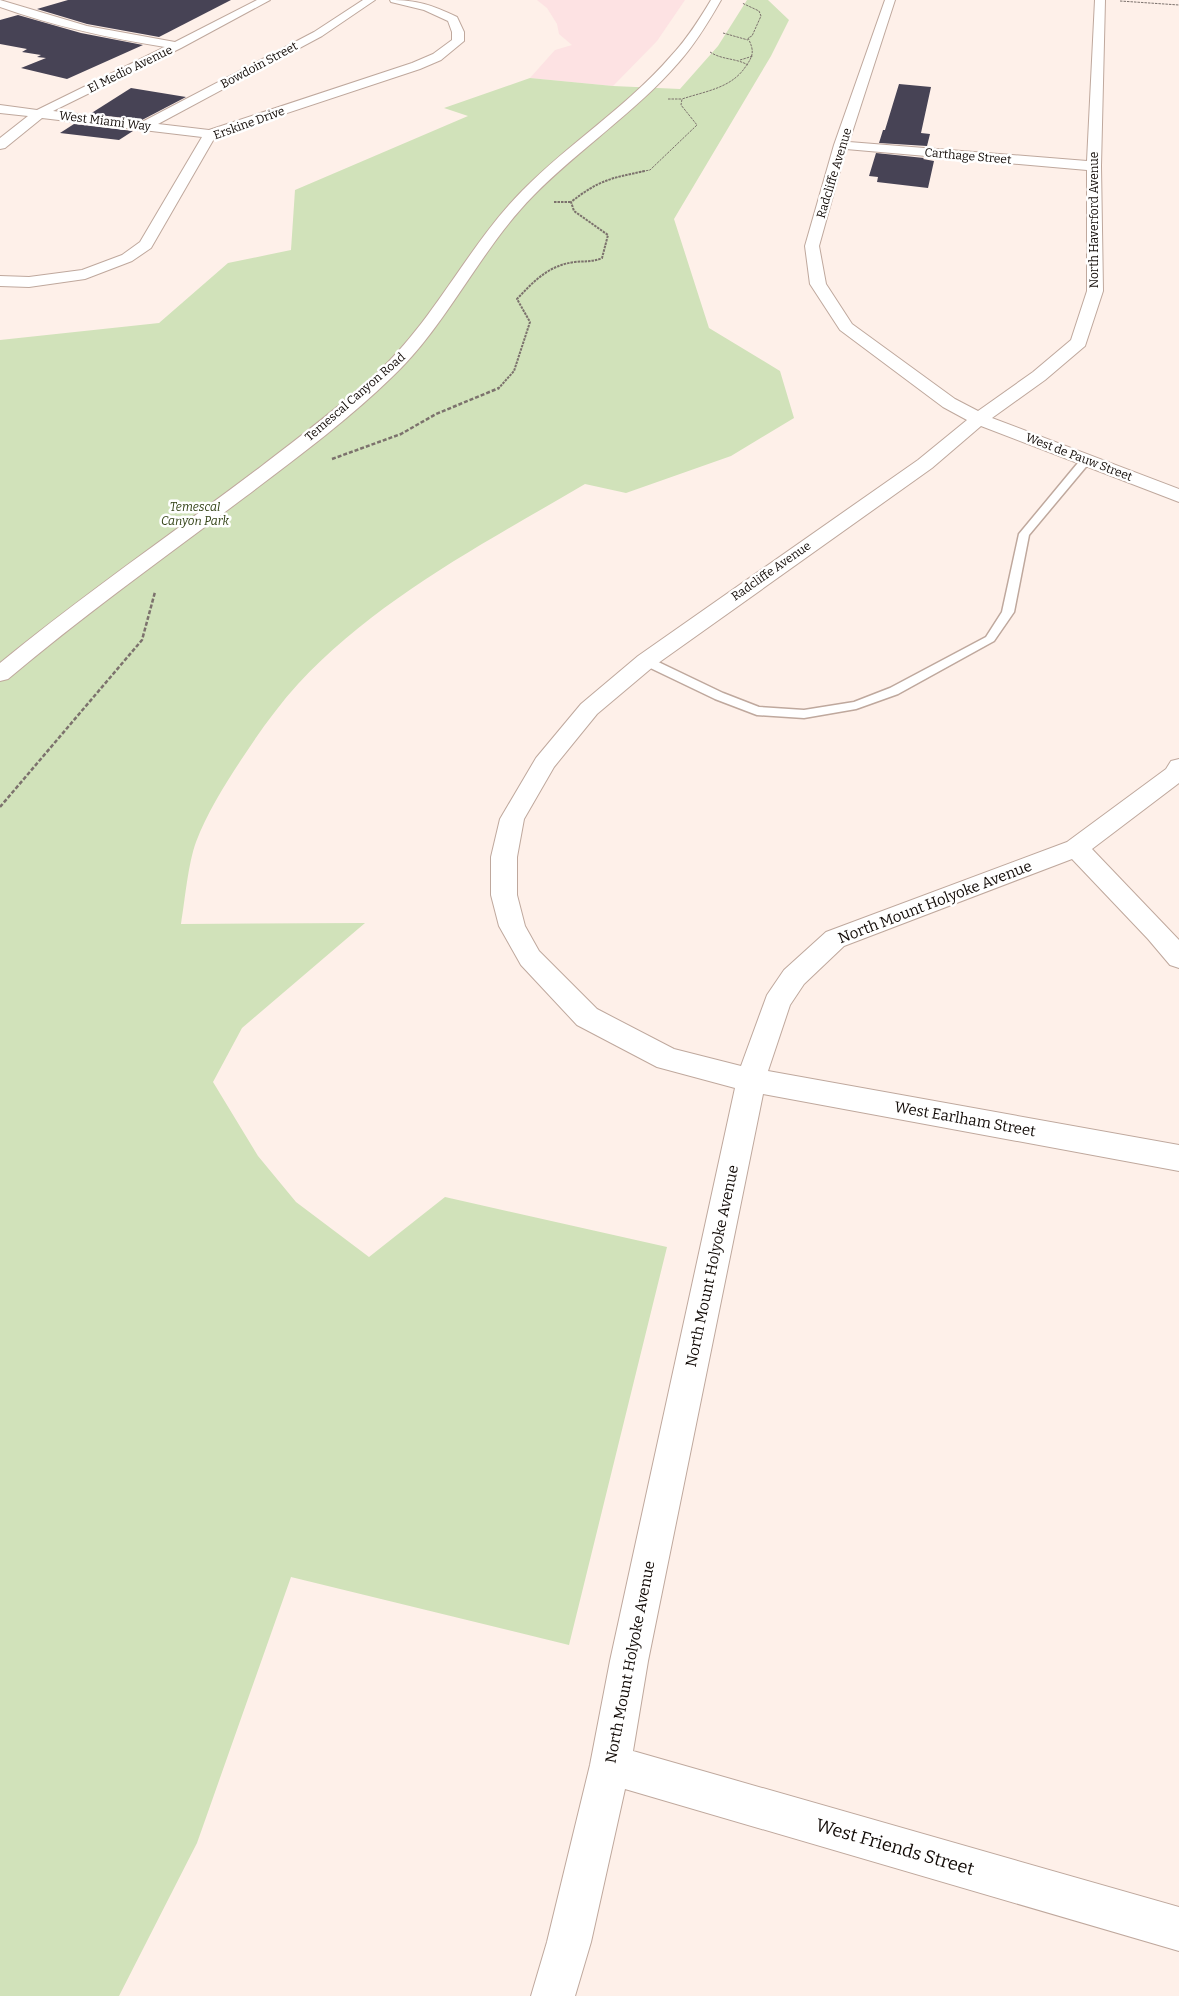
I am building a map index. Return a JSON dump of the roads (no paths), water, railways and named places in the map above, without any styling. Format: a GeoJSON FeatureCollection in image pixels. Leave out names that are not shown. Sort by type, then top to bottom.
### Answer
{"type":"FeatureCollection","features":[{"type":"Feature","properties":{"kind":"street","name":"El Medio Avenue"},"geometry":{"type":"LineString","coordinates":[[0,145],[40,114],[265,0]]}},
{"type":"Feature","properties":{"kind":"street","name":"Bowdoin Street"},"geometry":{"type":"LineString","coordinates":[[144,126],[318,34],[370,0]]}},
{"type":"Feature","properties":{"kind":"street","name":"Erskine Drive"},"geometry":{"type":"LineString","coordinates":[[0,282],[29,282],[85,274],[127,258],[146,245],[210,134],[437,58],[458,41],[458,32],[452,19],[437,11],[395,0]]}},
{"type":"Feature","properties":{"kind":"street","name":"Temescal Canyon Road"},"geometry":{"type":"LineString","coordinates":[[0,674],[115,582],[257,479],[335,418],[396,364],[434,319],[490,237],[514,208],[536,185],[654,81],[690,42],[716,0]]}},
{"type":"Feature","properties":{"kind":"street","name":"Radcliffe Avenue"},"geometry":{"type":"LineString","coordinates":[[750,1080],[667,1058],[586,1017],[530,958],[512,926],[504,895],[504,857],[512,818],[544,763],[589,709],[646,661],[925,464],[978,418],[949,404],[846,327],[818,284],[812,246],[841,145],[890,0]]}},
{"type":"Feature","properties":{"kind":"street","name":"North Haverford Avenue"},"geometry":{"type":"LineString","coordinates":[[978,418],[1040,376],[1079,342],[1095,292],[1094,166],[1100,0]]}},
{"type":"Feature","properties":{"kind":"street"},"geometry":{"type":"LineString","coordinates":[[0,3],[37,17],[76,27],[177,46]]}},
{"type":"Feature","properties":{"kind":"street","name":"West Miami Way"},"geometry":{"type":"LineString","coordinates":[[0,109],[210,134]]}},
{"type":"Feature","properties":{"kind":"street","name":"Carthage Street"},"geometry":{"type":"LineString","coordinates":[[841,145],[1094,166]]}},
{"type":"Feature","properties":{"kind":"street","name":"West de Pauw Street"},"geometry":{"type":"LineString","coordinates":[[978,418],[1179,496]]}},
{"type":"Feature","properties":{"kind":"street","name":"North Mount Holyoke Avenue"},"geometry":{"type":"LineString","coordinates":[[553,1996],[569,1942],[610,1764],[629,1661],[750,1080],[777,1002],[794,977],[834,939],[1076,848],[1174,776],[1179,767]]}},
{"type":"Feature","properties":{"kind":"street"},"geometry":{"type":"LineString","coordinates":[[1076,848],[1157,932],[1179,958]]}},
{"type":"Feature","properties":{"kind":"street","name":"West Earlham Street"},"geometry":{"type":"LineString","coordinates":[[750,1080],[1179,1158]]}},
{"type":"Feature","properties":{"kind":"street","name":"West Friends Street"},"geometry":{"type":"LineString","coordinates":[[610,1764],[1179,1929]]}},
{"type":"Feature","properties":{"kind":"lane"},"geometry":{"type":"LineString","coordinates":[[646,661],[719,696],[757,711],[804,714],[856,705],[894,691],[990,639],[1008,612],[1024,534],[1086,460]]}},
{"type":"Feature","properties":{"kind":"park label","name":"Temescal Canyon Park"},"geometry":{"type":"Point","coordinates":[195,514]}}]}
